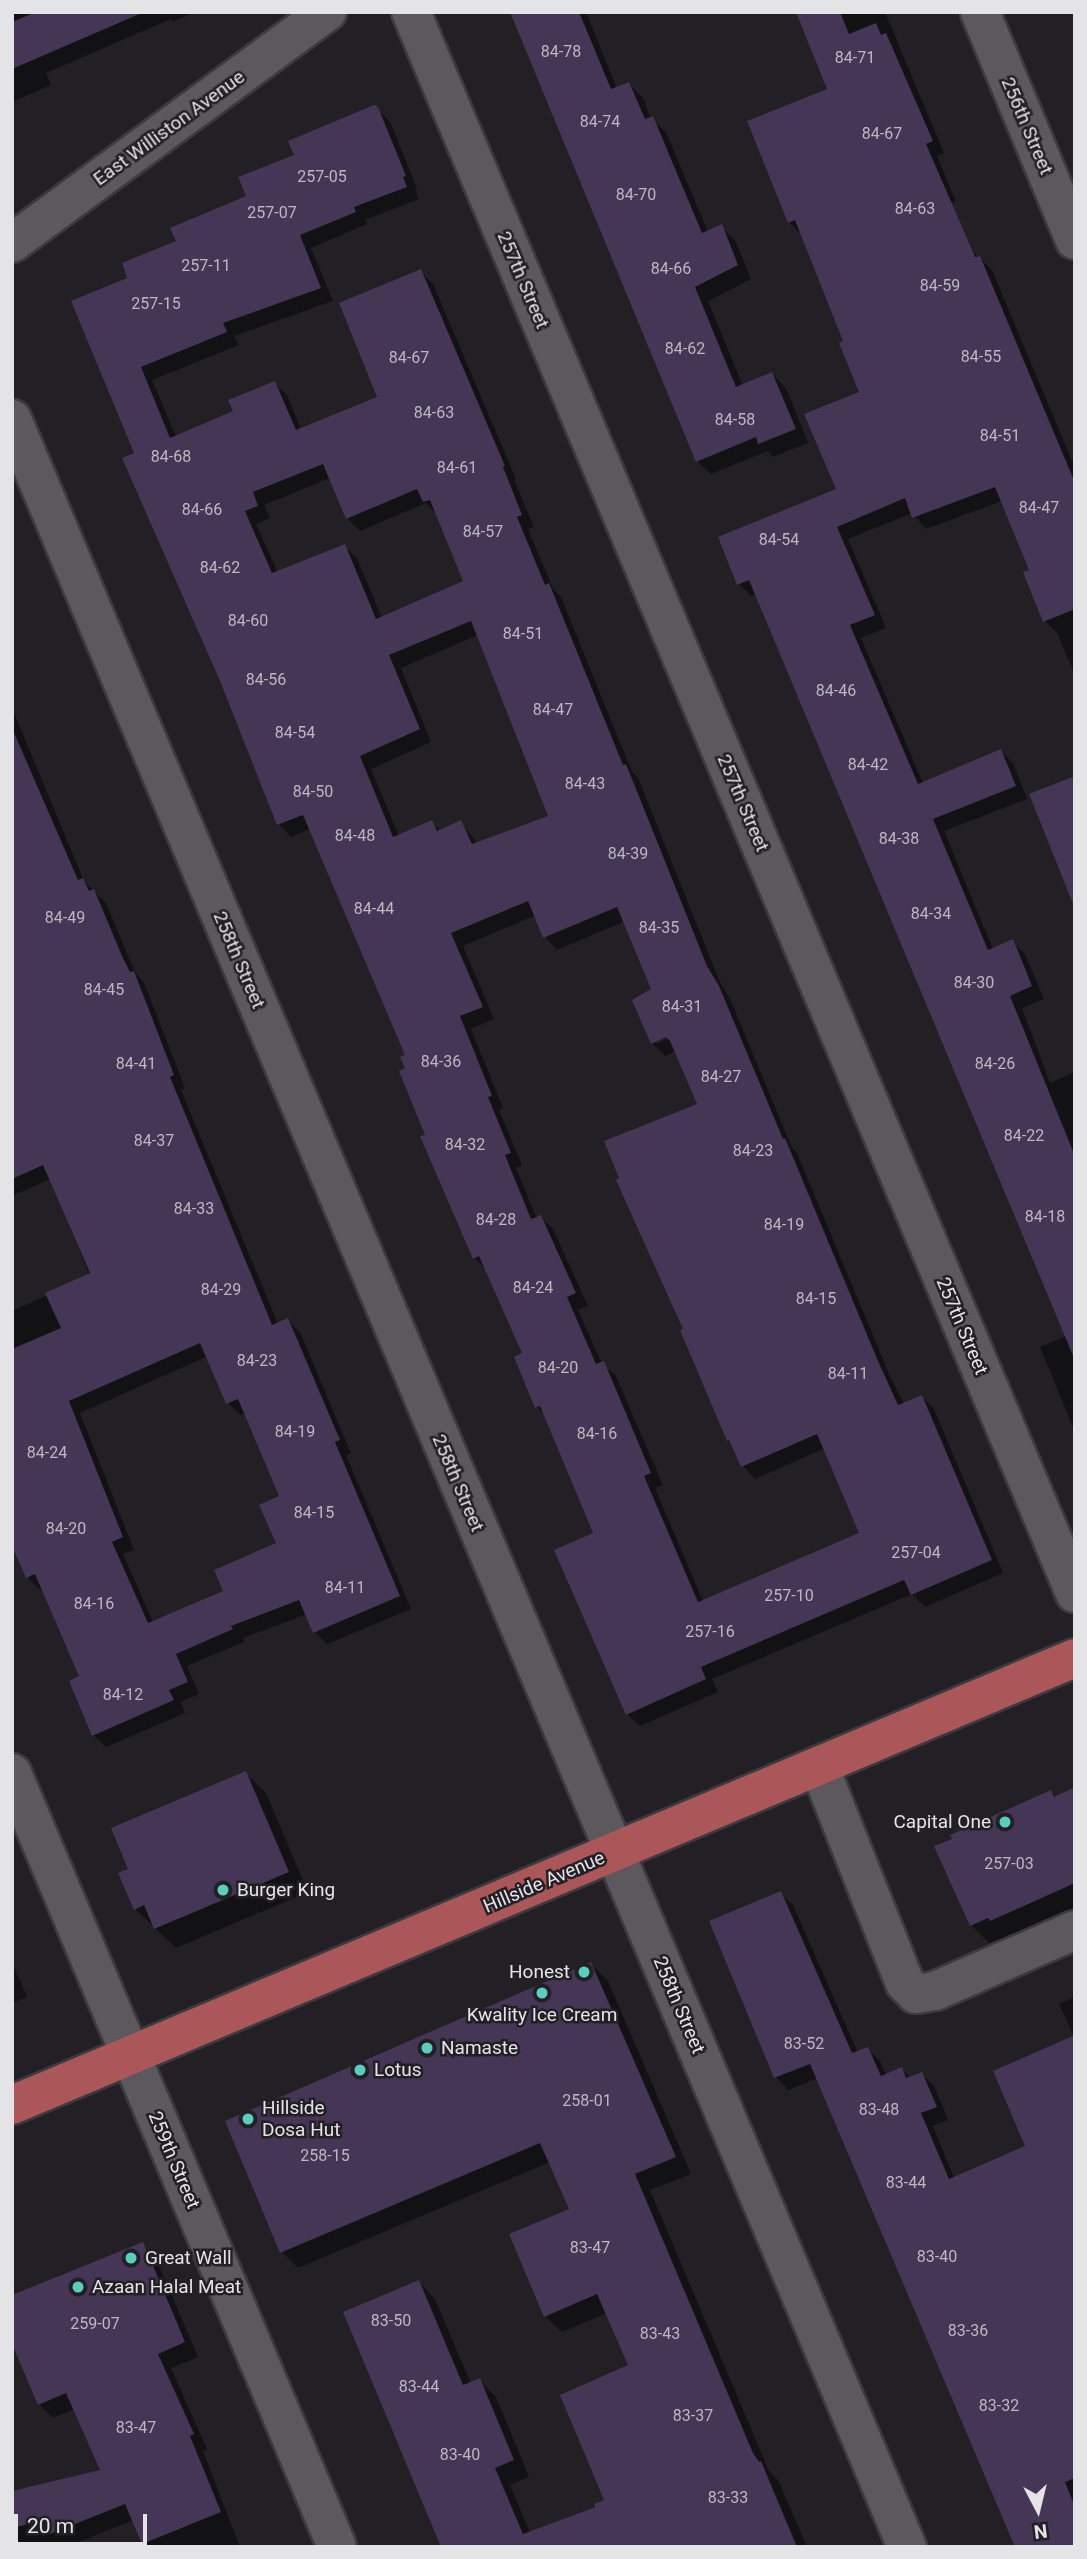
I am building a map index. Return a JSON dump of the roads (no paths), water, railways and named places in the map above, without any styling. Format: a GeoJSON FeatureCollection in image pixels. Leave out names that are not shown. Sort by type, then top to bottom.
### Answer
{"type":"FeatureCollection","features":[{"type":"Feature","properties":{"kind":"main road","name":"Hillside Avenue"},"geometry":{"type":"LineString","coordinates":[[12,2105],[1075,1658]]}},
{"type":"Feature","properties":{"kind":"street","name":"East Williston Avenue"},"geometry":{"type":"LineString","coordinates":[[12,243],[327,12]]}},
{"type":"Feature","properties":{"kind":"street","name":"257th Street"},"geometry":{"type":"LineString","coordinates":[[411,12],[1075,1593]]}},
{"type":"Feature","properties":{"kind":"street","name":"256th Street"},"geometry":{"type":"LineString","coordinates":[[979,12],[1075,240]]}},
{"type":"Feature","properties":{"kind":"street","name":"258th Street"},"geometry":{"type":"LineString","coordinates":[[12,419],[906,2547]]}},
{"type":"Feature","properties":{"kind":"street"},"geometry":{"type":"LineString","coordinates":[[818,1766],[905,1983],[916,1994],[934,1991],[1075,1930]]}},
{"type":"Feature","properties":{"kind":"street","name":"259th Street"},"geometry":{"type":"LineString","coordinates":[[12,1773],[337,2547]]}},
{"type":"Feature","properties":{"kind":"place","name":"Capital One"},"geometry":{"type":"Point","coordinates":[1005,1822]}},
{"type":"Feature","properties":{"kind":"place","name":"Burger King"},"geometry":{"type":"Point","coordinates":[223,1890]}},
{"type":"Feature","properties":{"kind":"place","name":"Honest"},"geometry":{"type":"Point","coordinates":[584,1972]}},
{"type":"Feature","properties":{"kind":"place","name":"Kwality Ice Cream"},"geometry":{"type":"Point","coordinates":[542,1993]}},
{"type":"Feature","properties":{"kind":"place","name":"Namaste"},"geometry":{"type":"Point","coordinates":[427,2048]}},
{"type":"Feature","properties":{"kind":"place","name":"Lotus"},"geometry":{"type":"Point","coordinates":[360,2070]}},
{"type":"Feature","properties":{"kind":"place","name":"Hillside Dosa Hut"},"geometry":{"type":"Point","coordinates":[248,2119]}},
{"type":"Feature","properties":{"kind":"place","name":"Great Wall"},"geometry":{"type":"Point","coordinates":[131,2258]}},
{"type":"Feature","properties":{"kind":"place","name":"Azaan Halal Meat"},"geometry":{"type":"Point","coordinates":[78,2287]}}]}
